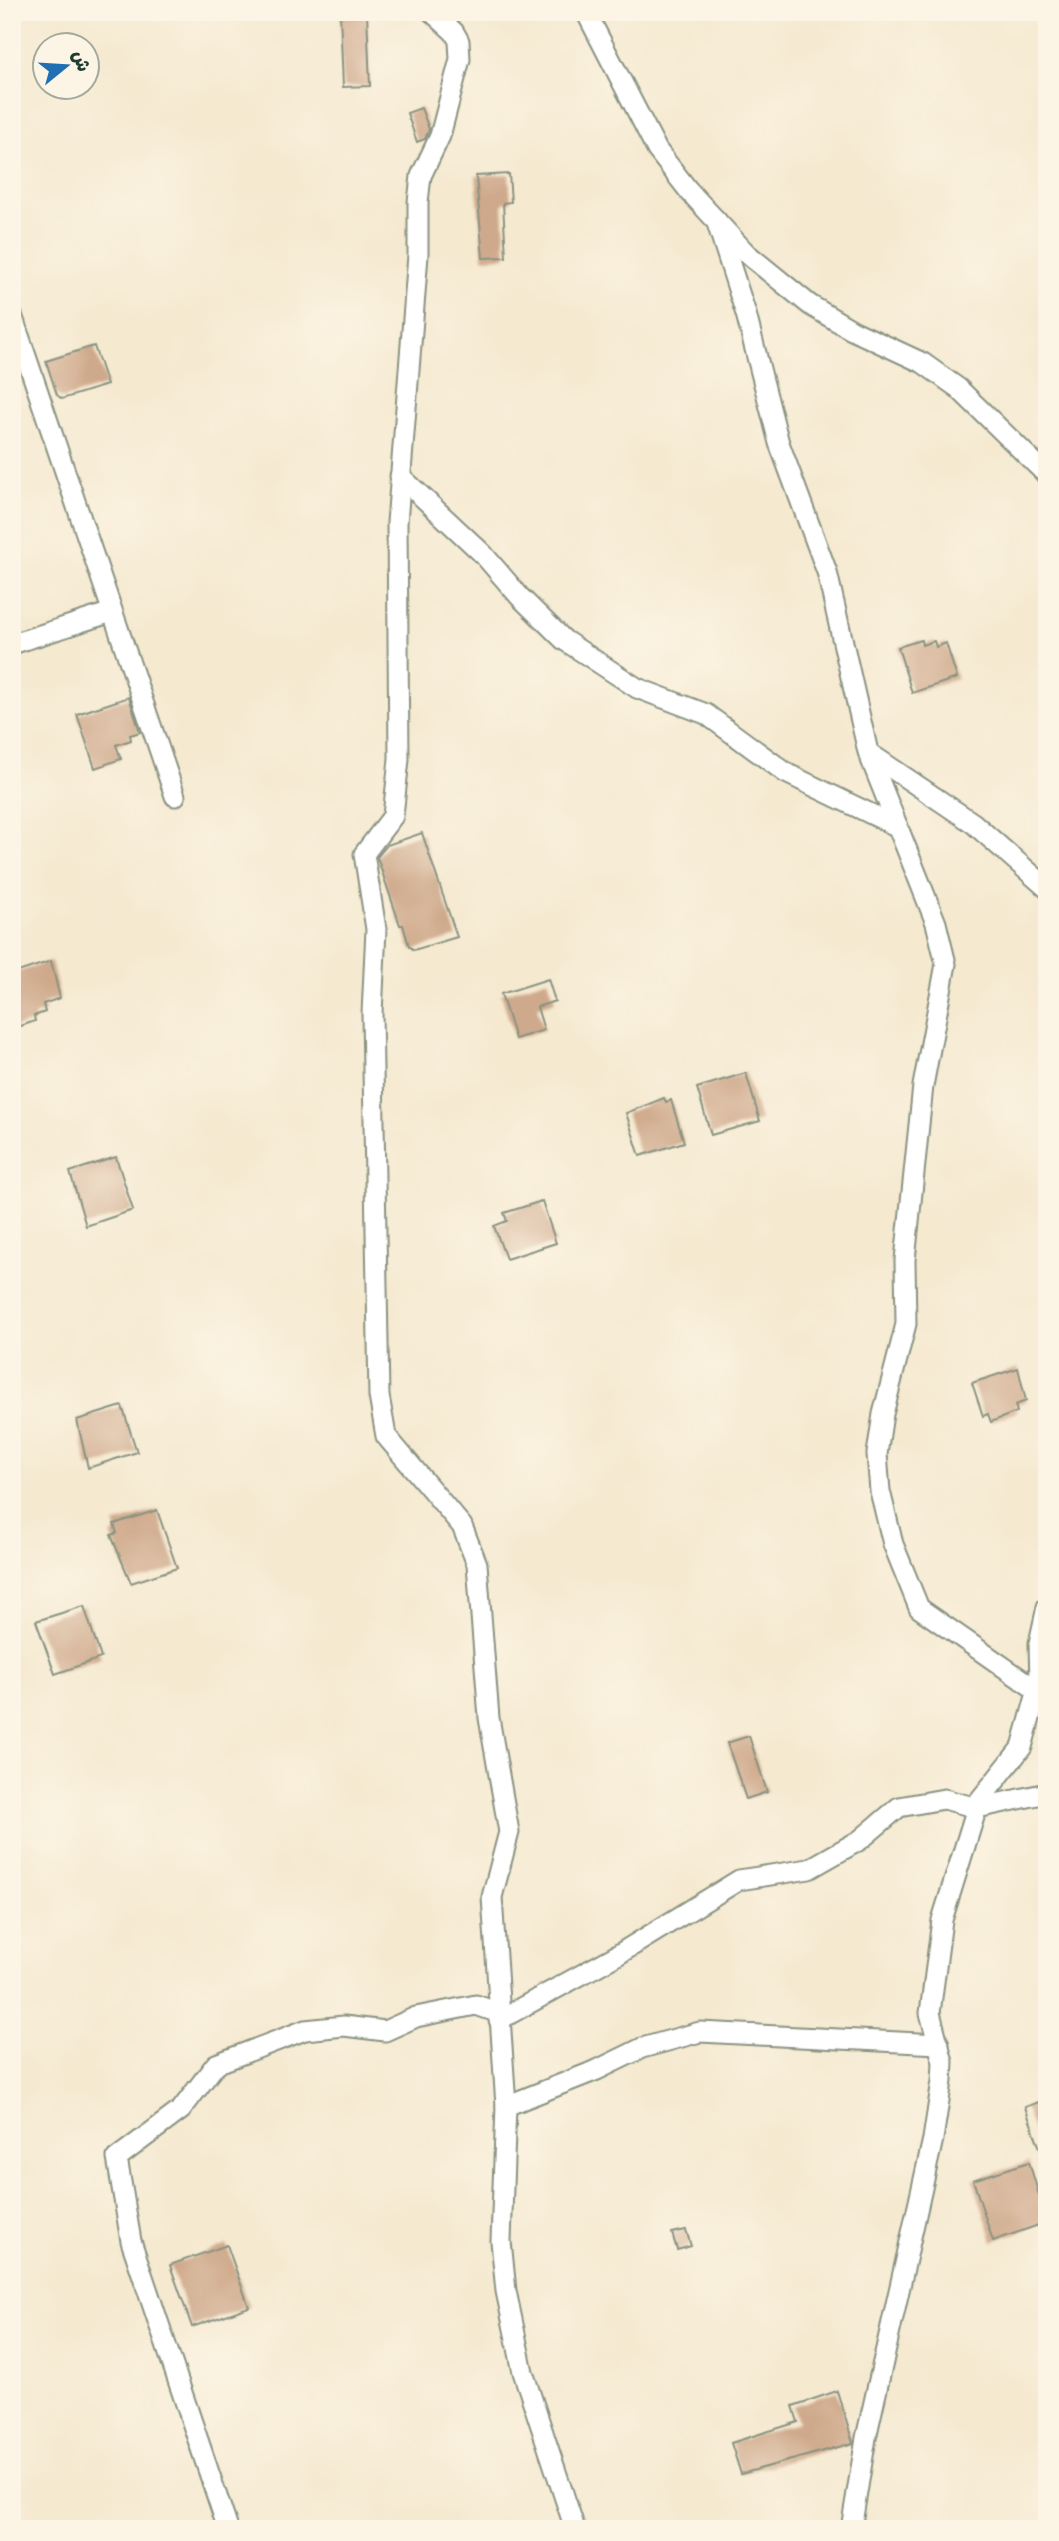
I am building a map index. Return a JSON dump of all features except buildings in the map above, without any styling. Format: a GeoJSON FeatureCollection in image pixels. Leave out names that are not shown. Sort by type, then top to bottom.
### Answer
{"type":"FeatureCollection","features":[{"type":"Feature","properties":{"kind":"street"},"geometry":{"type":"LineString","coordinates":[[432,12],[454,32],[459,41],[460,59],[440,136],[421,176],[400,476],[398,759],[393,816],[364,854],[376,929],[372,1014],[379,1396],[386,1436],[462,1526],[477,1563],[489,1718],[509,1832],[492,1897],[506,2106],[501,2241],[506,2291],[523,2372],[575,2529]]}},
{"type":"Feature","properties":{"kind":"street"},"geometry":{"type":"LineString","coordinates":[[586,12],[657,150],[746,253],[788,290],[852,330],[923,363],[958,388],[1047,475]]}},
{"type":"Feature","properties":{"kind":"street"},"geometry":{"type":"LineString","coordinates":[[716,220],[746,314],[779,443],[827,572],[868,752],[943,941],[946,964],[923,1086],[908,1212],[906,1324],[883,1414],[877,1454],[880,1491],[893,1545],[919,1608],[1038,1691]]}},
{"type":"Feature","properties":{"kind":"street"},"geometry":{"type":"LineString","coordinates":[[12,315],[175,796]]}},
{"type":"Feature","properties":{"kind":"street"},"geometry":{"type":"LineString","coordinates":[[400,476],[483,554],[520,597],[564,639],[637,688],[706,714],[786,773],[898,827]]}},
{"type":"Feature","properties":{"kind":"street"},"geometry":{"type":"LineString","coordinates":[[12,644],[112,612]]}},
{"type":"Feature","properties":{"kind":"street"},"geometry":{"type":"LineString","coordinates":[[868,752],[973,823],[1047,888]]}},
{"type":"Feature","properties":{"kind":"street"},"geometry":{"type":"LineString","coordinates":[[851,2529],[866,2438],[933,2139],[942,2081],[939,2044],[930,2013],[942,1920],[979,1801],[1022,1747],[1038,1691],[1039,1643],[1047,1606]]}},
{"type":"Feature","properties":{"kind":"street"},"geometry":{"type":"LineString","coordinates":[[499,2017],[619,1954],[739,1880],[809,1869],[860,1840],[899,1807],[944,1799],[976,1808],[1047,1793]]}},
{"type":"Feature","properties":{"kind":"street"},"geometry":{"type":"LineString","coordinates":[[228,2529],[135,2253],[117,2158],[181,2110],[216,2064],[305,2029],[344,2026],[385,2031],[416,2017],[476,2006],[499,2017]]}},
{"type":"Feature","properties":{"kind":"street"},"geometry":{"type":"LineString","coordinates":[[506,2106],[597,2070],[642,2048],[700,2032],[939,2044]]}}]}
